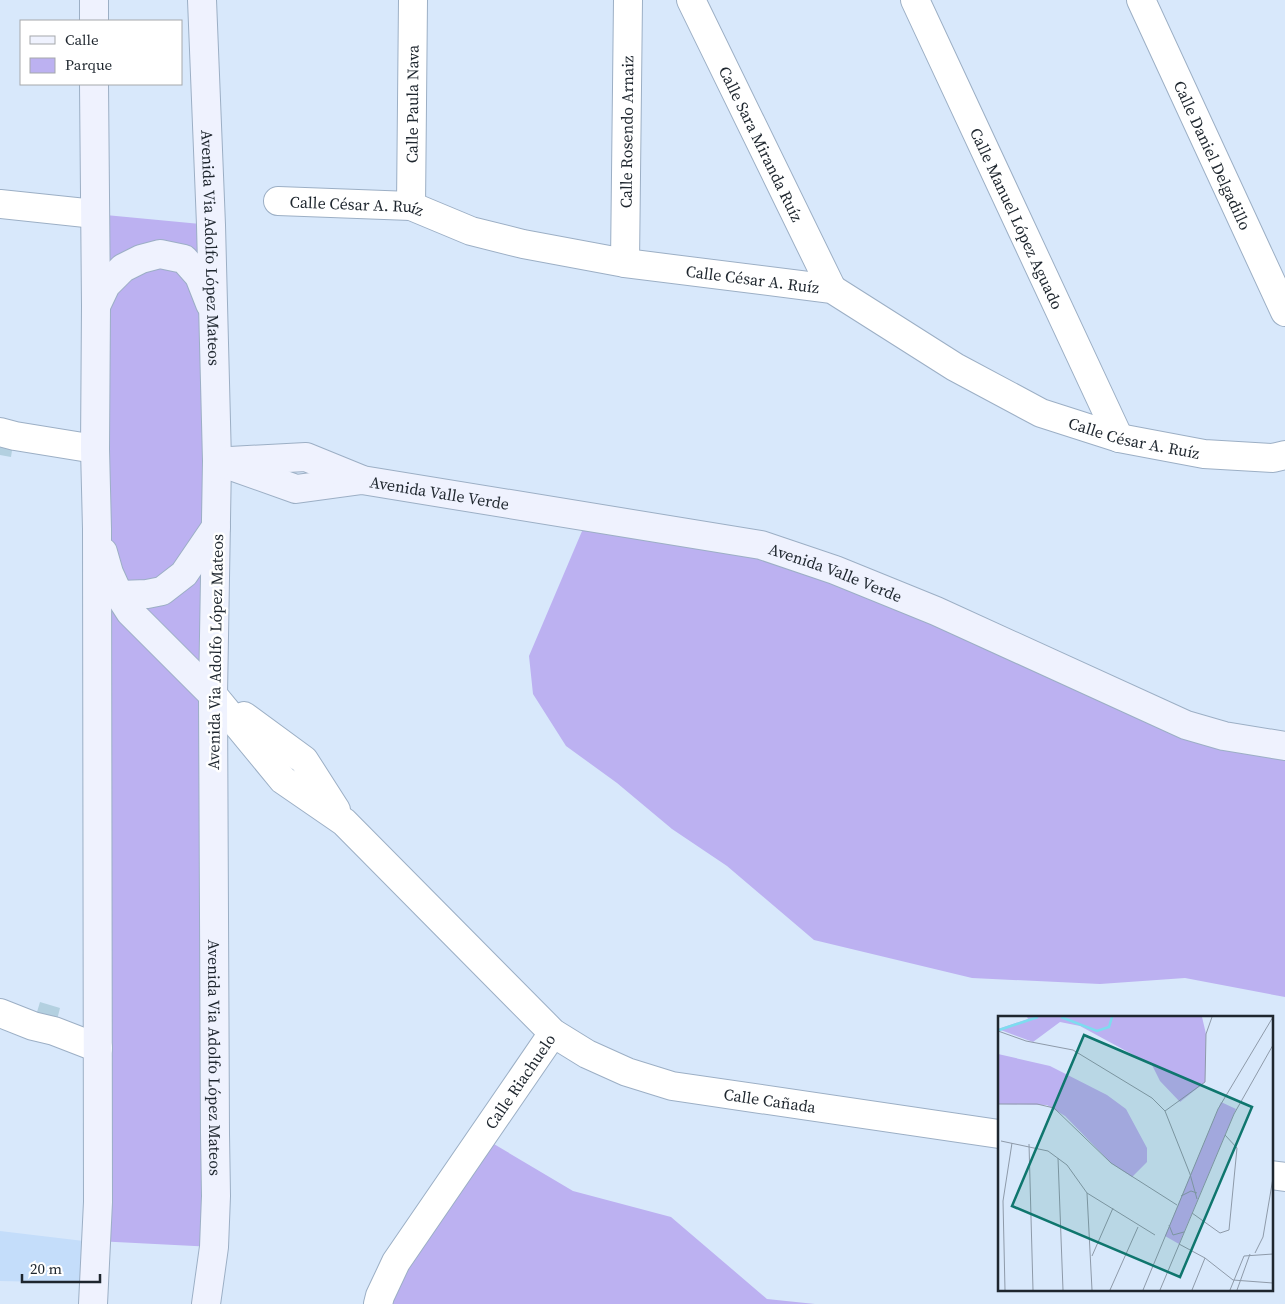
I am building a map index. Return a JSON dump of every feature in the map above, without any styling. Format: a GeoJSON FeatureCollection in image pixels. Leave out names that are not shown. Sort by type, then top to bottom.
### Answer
{"type":"FeatureCollection","features":[{"type":"Feature","properties":{"kind":"main road"},"geometry":{"type":"LineString","coordinates":[[94,0],[94,20]]}},
{"type":"Feature","properties":{"kind":"main road","name":"Avenida Via Adolfo López Mateos"},"geometry":{"type":"LineString","coordinates":[[202,0],[214,315],[217,461],[214,695],[216,1196],[214,1247],[206,1304]]}},
{"type":"Feature","properties":{"kind":"main road"},"geometry":{"type":"LineString","coordinates":[[93,1304],[98,1202],[94,85]]}},
{"type":"Feature","properties":{"kind":"main road"},"geometry":{"type":"LineString","coordinates":[[96,306],[106,285],[123,268],[141,259],[160,254],[184,259],[199,276],[214,315]]}},
{"type":"Feature","properties":{"kind":"main road","name":"Avenida Valle Verde"},"geometry":{"type":"LineString","coordinates":[[217,461],[296,489],[362,480],[761,546],[835,570],[936,611],[1186,725],[1224,736],[1285,746]]}},
{"type":"Feature","properties":{"kind":"main road"},"geometry":{"type":"LineString","coordinates":[[119,595],[147,594],[162,591],[184,574],[216,527]]}},
{"type":"Feature","properties":{"kind":"main road"},"geometry":{"type":"LineString","coordinates":[[97,529],[109,573],[119,595],[130,612],[214,695]]}},
{"type":"Feature","properties":{"kind":"street","name":"Calle Paula Nava"},"geometry":{"type":"LineString","coordinates":[[411,206],[413,0]]}},
{"type":"Feature","properties":{"kind":"street","name":"Calle Rosendo Arnaiz"},"geometry":{"type":"LineString","coordinates":[[626,263],[628,0]]}},
{"type":"Feature","properties":{"kind":"street","name":"Calle Sara Miranda Ruíz"},"geometry":{"type":"LineString","coordinates":[[691,0],[832,289]]}},
{"type":"Feature","properties":{"kind":"street","name":"Calle Manuel López Aguado"},"geometry":{"type":"LineString","coordinates":[[915,0],[1120,438]]}},
{"type":"Feature","properties":{"kind":"street","name":"Calle Daniel Delgadillo"},"geometry":{"type":"LineString","coordinates":[[1141,0],[1285,312]]}},
{"type":"Feature","properties":{"kind":"street","name":"Calle César A. Ruíz"},"geometry":{"type":"LineString","coordinates":[[278,201],[411,206],[471,231],[523,244],[626,263],[832,289],[955,366],[1041,413],[1120,438],[1204,454],[1273,458],[1285,455]]}},
{"type":"Feature","properties":{"kind":"street"},"geometry":{"type":"LineString","coordinates":[[0,204],[95,214]]}},
{"type":"Feature","properties":{"kind":"street"},"geometry":{"type":"LineString","coordinates":[[0,432],[95,449]]}},
{"type":"Feature","properties":{"kind":"street","name":"Calle Riachuelo"},"geometry":{"type":"LineString","coordinates":[[214,695],[283,780],[344,822],[553,1033],[396,1262],[378,1304]]}},
{"type":"Feature","properties":{"kind":"street"},"geometry":{"type":"LineString","coordinates":[[0,1012],[33,1026],[54,1030],[98,1048]]}},
{"type":"Feature","properties":{"kind":"street","name":"Calle Cañada"},"geometry":{"type":"LineString","coordinates":[[553,1033],[587,1054],[627,1072],[672,1086],[998,1134]]}},
{"type":"Feature","properties":{"kind":"street"},"geometry":{"type":"LineString","coordinates":[[1272,1174],[1285,1176]]}},
{"type":"Feature","properties":{"kind":"shaded area"},"geometry":{"type":"Polygon","coordinates":[[[0,1231],[92,1242],[90,1283],[0,1281],[0,1231]]]}},
{"type":"Feature","properties":{"kind":"green space"},"geometry":{"type":"Polygon","coordinates":[[[95,214],[211,225],[214,1247],[96,1241],[95,214]]]}},
{"type":"Feature","properties":{"kind":"green space"},"geometry":{"type":"Polygon","coordinates":[[[588,517],[761,545],[1186,725],[1285,746],[1285,997],[1185,978],[1100,984],[972,978],[814,940],[727,866],[672,829],[617,783],[566,746],[533,694],[529,656],[588,517]]]}},
{"type":"Feature","properties":{"kind":"green space"},"geometry":{"type":"Polygon","coordinates":[[[482,1137],[573,1191],[671,1217],[767,1299],[815,1304],[378,1304],[482,1137]]]}},
{"type":"Feature","properties":{"kind":"building"},"geometry":{"type":"Polygon","coordinates":[[[0,433],[14,437],[11,457],[0,455],[0,433]]]}},
{"type":"Feature","properties":{"kind":"building"},"geometry":{"type":"Polygon","coordinates":[[[40,1002],[60,1008],[55,1028],[34,1022],[40,1002]]]}}]}
